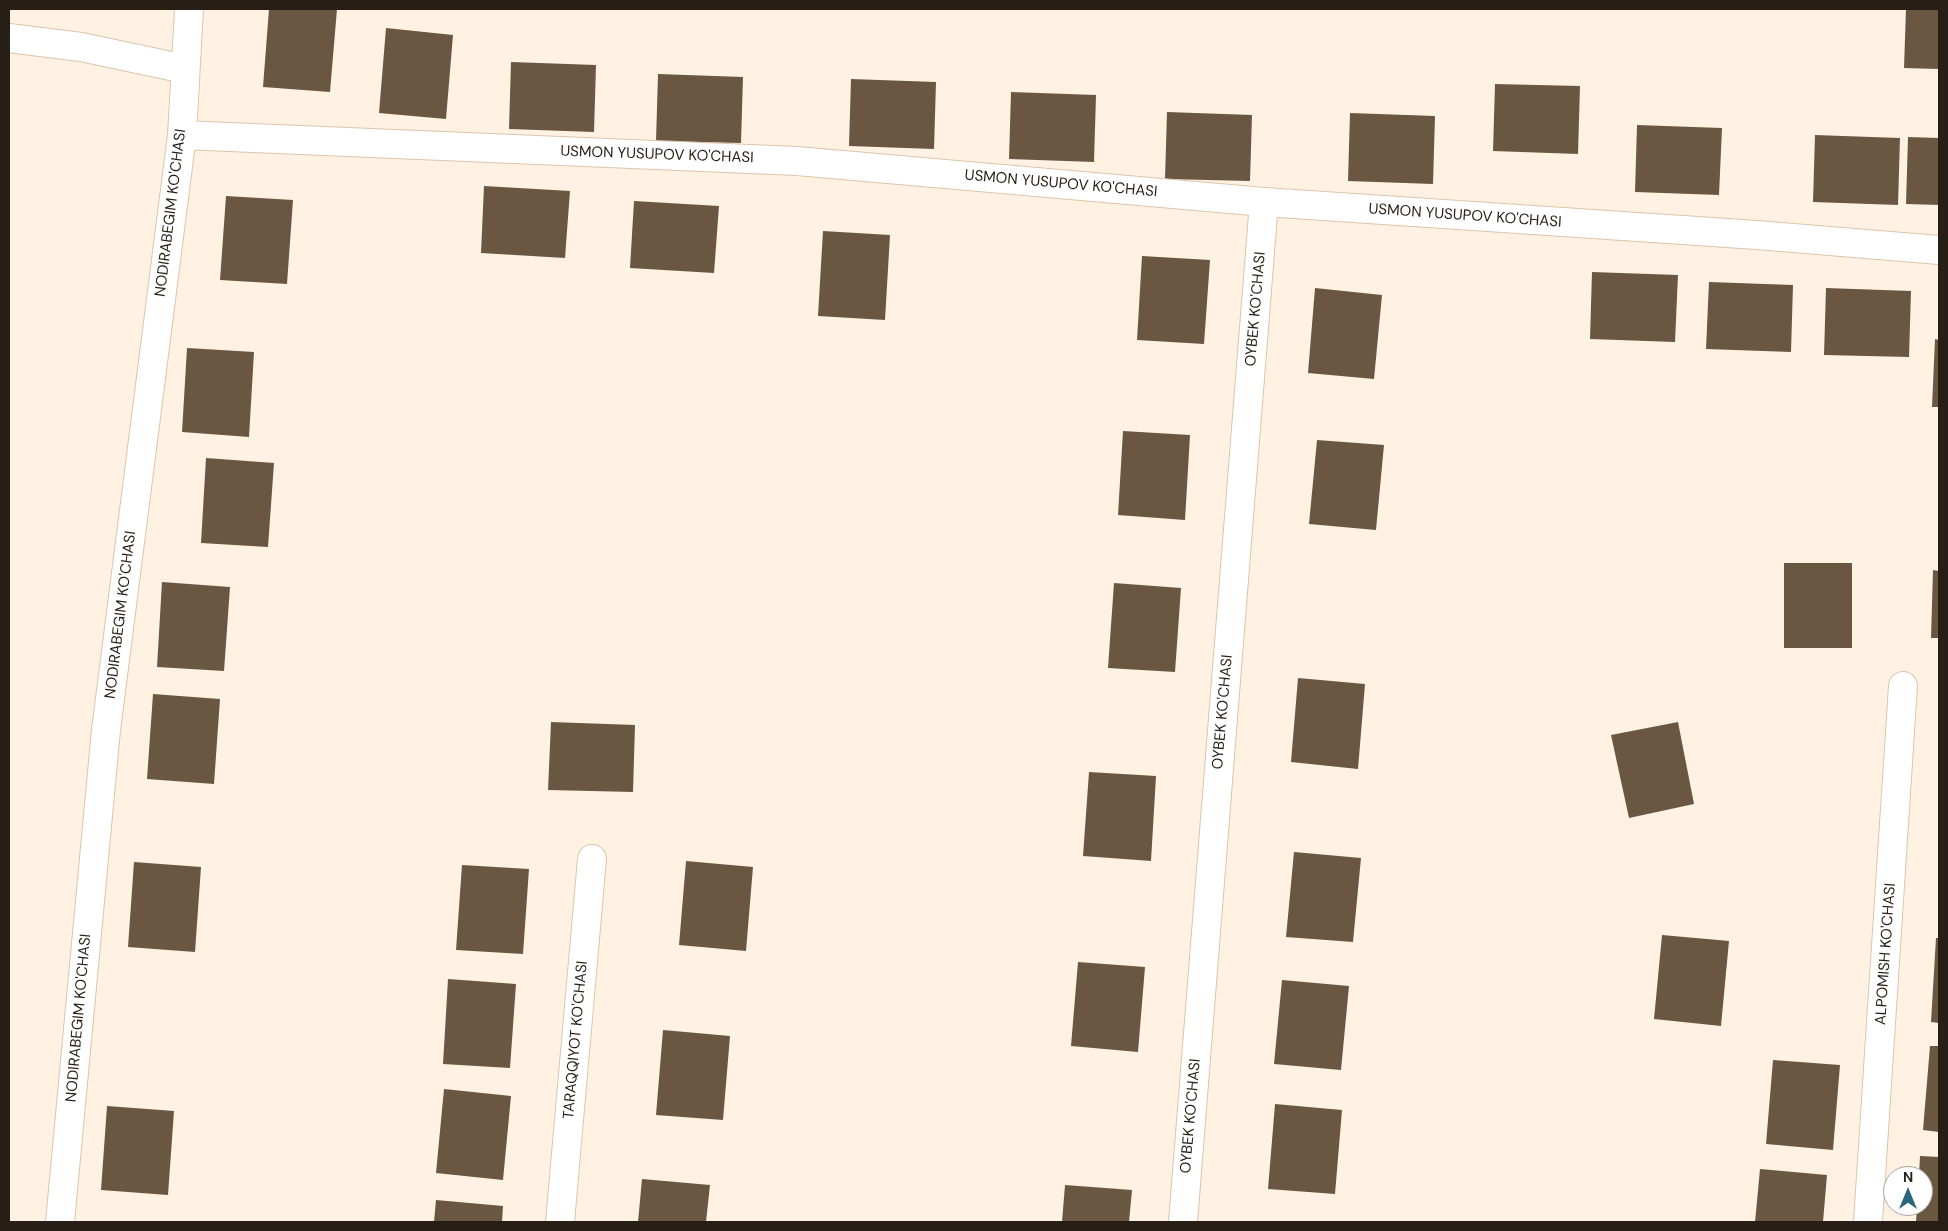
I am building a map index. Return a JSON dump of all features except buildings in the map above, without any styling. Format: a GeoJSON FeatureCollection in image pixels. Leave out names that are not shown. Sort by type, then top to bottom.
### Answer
{"type":"FeatureCollection","features":[{"type":"Feature","properties":{"kind":"street","name":"NODIRABEGIM KO'CHASI"},"geometry":{"type":"LineString","coordinates":[[60,1222],[106,730],[182,135],[189,9]]}},
{"type":"Feature","properties":{"kind":"street"},"geometry":{"type":"LineString","coordinates":[[9,38],[81,47],[185,69]]}},
{"type":"Feature","properties":{"kind":"street","name":"USMON YUSUPOV KO'CHASI"},"geometry":{"type":"LineString","coordinates":[[182,135],[797,161],[1264,202],[1757,235],[1939,250]]}},
{"type":"Feature","properties":{"kind":"street","name":"OYBEK KO'CHASI"},"geometry":{"type":"LineString","coordinates":[[1183,1222],[1264,202]]}},
{"type":"Feature","properties":{"kind":"street","name":"ALPOMISH KO'CHASI"},"geometry":{"type":"LineString","coordinates":[[1868,1222],[1903,686]]}},
{"type":"Feature","properties":{"kind":"street","name":"TARAQQIYOT KO'CHASI"},"geometry":{"type":"LineString","coordinates":[[560,1222],[592,859]]}}]}
